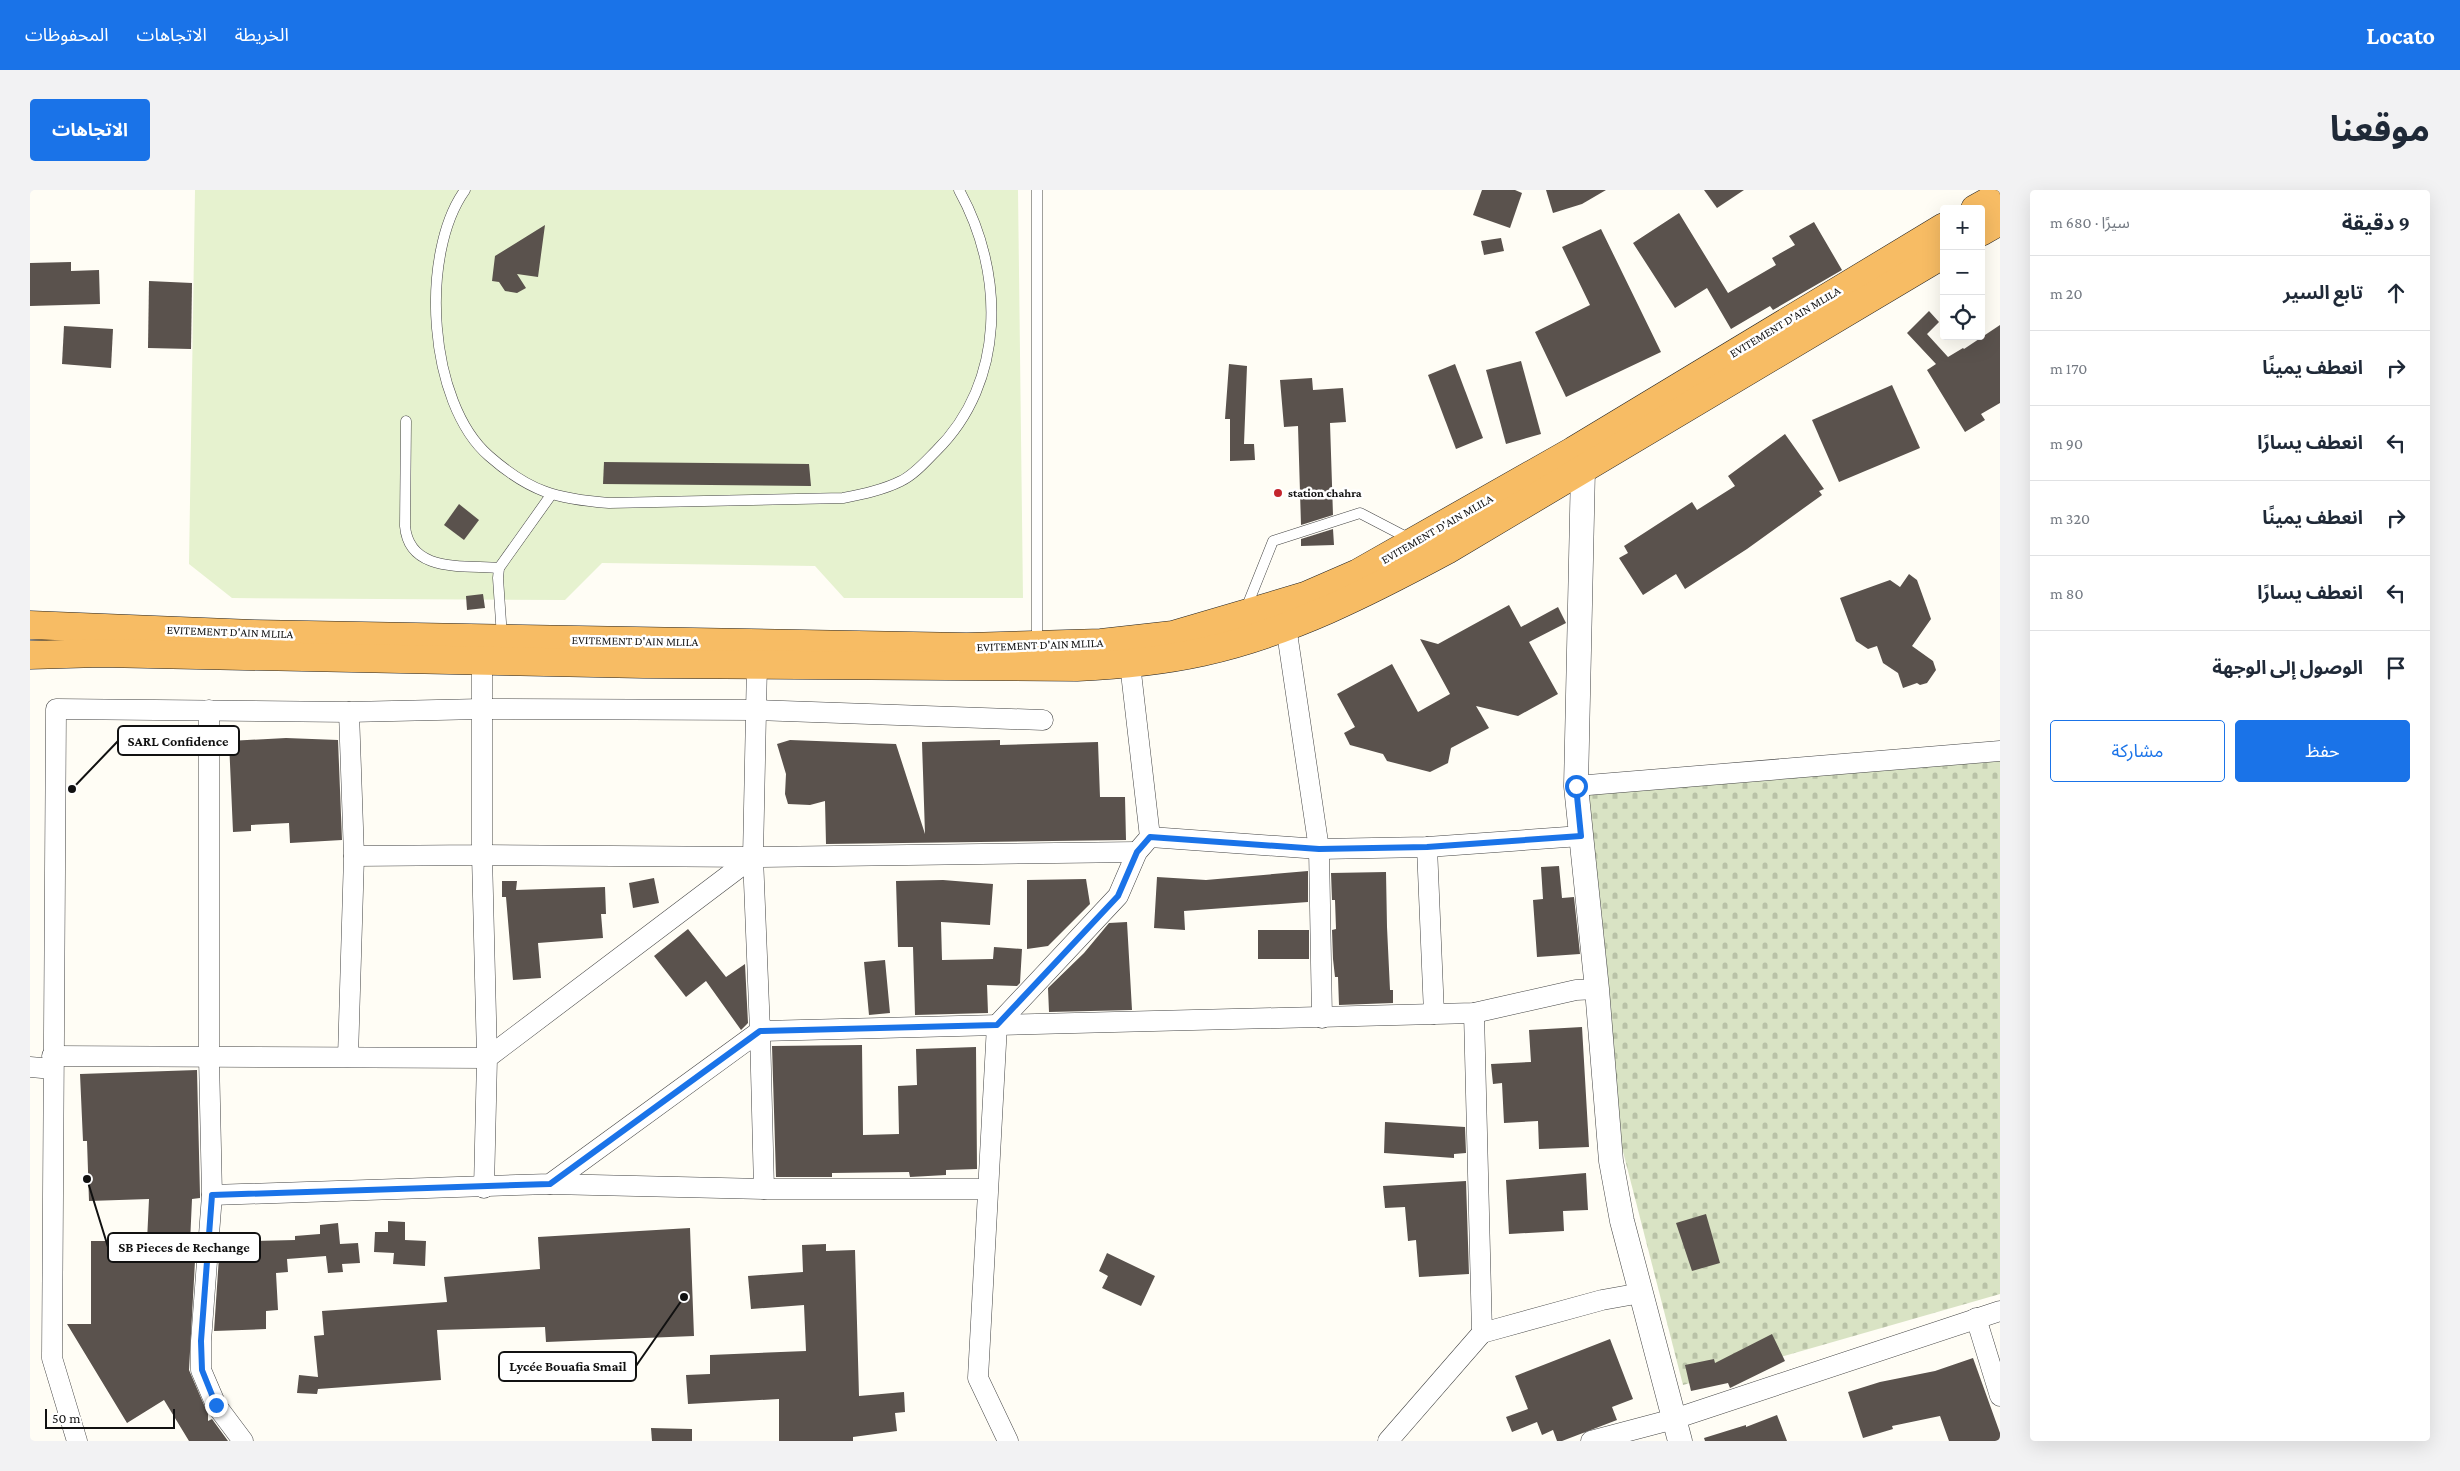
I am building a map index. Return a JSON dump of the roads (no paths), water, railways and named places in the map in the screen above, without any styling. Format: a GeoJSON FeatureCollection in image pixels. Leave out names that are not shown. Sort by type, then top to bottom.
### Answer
{"type":"FeatureCollection","features":[{"type":"Feature","properties":{"kind":"highway"},"geometry":{"type":"LineString","coordinates":[[1982,205],[2000,195]]}},
{"type":"Feature","properties":{"kind":"highway"},"geometry":{"type":"LineString","coordinates":[[1985,230],[2000,221]]}},
{"type":"Feature","properties":{"kind":"highway","name":"EVITEMENT D'AIN MLILA"},"geometry":{"type":"LineString","coordinates":[[34,656],[1077,667],[1130,664],[1202,652],[1252,638],[1321,613],[1388,582],[1447,550],[1578,460],[1940,230]]}},
{"type":"Feature","properties":{"kind":"highway","name":"EVITEMENT D'AIN MLILA"},"geometry":{"type":"LineString","coordinates":[[36,622],[254,634],[967,647],[1101,644],[1173,635],[1243,616],[1358,573],[1415,542],[1578,460],[1940,256]]}},
{"type":"Feature","properties":{"kind":"street"},"geometry":{"type":"LineString","coordinates":[[1578,460],[1576,786],[1597,988],[1611,1161],[1622,1221],[1677,1430]]}},
{"type":"Feature","properties":{"kind":"street"},"geometry":{"type":"LineString","coordinates":[[1286,626],[1319,849],[1322,1018]]}},
{"type":"Feature","properties":{"kind":"street"},"geometry":{"type":"LineString","coordinates":[[482,660],[482,855],[488,1058],[484,1188]]}},
{"type":"Feature","properties":{"kind":"street"},"geometry":{"type":"LineString","coordinates":[[757,664],[754,710],[753,857],[764,1189]]}},
{"type":"Feature","properties":{"kind":"street"},"geometry":{"type":"LineString","coordinates":[[1008,1441],[978,1378],[997,1025],[1118,896],[1143,844],[1130,664]]}},
{"type":"Feature","properties":{"kind":"street"},"geometry":{"type":"LineString","coordinates":[[77,1441],[52,1358],[56,709],[349,712],[481,709],[754,710],[1043,720]]}},
{"type":"Feature","properties":{"kind":"street"},"geometry":{"type":"LineString","coordinates":[[209,710],[209,1058],[212,1195],[201,1341],[202,1370],[216,1405],[243,1441]]}},
{"type":"Feature","properties":{"kind":"street"},"geometry":{"type":"LineString","coordinates":[[348,1057],[354,856],[349,712]]}},
{"type":"Feature","properties":{"kind":"street"},"geometry":{"type":"LineString","coordinates":[[1576,786],[2000,751]]}},
{"type":"Feature","properties":{"kind":"street"},"geometry":{"type":"LineString","coordinates":[[354,856],[753,857],[1143,844],[1319,849],[1427,847],[1581,836]]}},
{"type":"Feature","properties":{"kind":"street"},"geometry":{"type":"LineString","coordinates":[[1427,847],[1434,1014]]}},
{"type":"Feature","properties":{"kind":"street"},"geometry":{"type":"LineString","coordinates":[[30,1067],[53,1062],[209,1058],[488,1058],[753,857]]}},
{"type":"Feature","properties":{"kind":"street"},"geometry":{"type":"LineString","coordinates":[[550,1184],[760,1031],[1474,1013],[1576,990],[1597,988]]}},
{"type":"Feature","properties":{"kind":"street"},"geometry":{"type":"LineString","coordinates":[[1474,1013],[1482,1333]]}},
{"type":"Feature","properties":{"kind":"street"},"geometry":{"type":"LineString","coordinates":[[212,1195],[484,1188],[550,1184],[764,1189],[987,1189]]}},
{"type":"Feature","properties":{"kind":"street"},"geometry":{"type":"LineString","coordinates":[[1388,1441],[1482,1333],[1602,1300],[1641,1293]]}},
{"type":"Feature","properties":{"kind":"street"},"geometry":{"type":"LineString","coordinates":[[1591,1441],[1677,1430],[1976,1318],[2000,1311]]}},
{"type":"Feature","properties":{"kind":"street"},"geometry":{"type":"LineString","coordinates":[[1976,1318],[2000,1396]]}},
{"type":"Feature","properties":{"kind":"lane"},"geometry":{"type":"LineString","coordinates":[[465,190],[447,228],[436,294],[437,335],[444,375],[454,402],[466,427],[488,455],[520,479],[550,495],[572,500],[610,503],[843,498],[874,492],[903,480],[948,440],[966,413],[980,384],[988,359],[992,328],[986,262],[980,236],[959,190]]}},
{"type":"Feature","properties":{"kind":"lane"},"geometry":{"type":"LineString","coordinates":[[1037,190],[1037,645]]}},
{"type":"Feature","properties":{"kind":"lane"},"geometry":{"type":"LineString","coordinates":[[406,421],[404,526],[406,539],[412,550],[421,558],[433,562],[499,568]]}},
{"type":"Feature","properties":{"kind":"lane"},"geometry":{"type":"LineString","coordinates":[[502,638],[499,568],[550,495]]}},
{"type":"Feature","properties":{"kind":"lane"},"geometry":{"type":"LineString","coordinates":[[1243,616],[1272,541],[1360,513],[1415,542]]}},
{"type":"Feature","properties":{"kind":"place","name":"station chahra"},"geometry":{"type":"Point","coordinates":[1278,493]}},
{"type":"Feature","properties":{"kind":"place","name":"SARL Confidence"},"geometry":{"type":"Point","coordinates":[72,789]}},
{"type":"Feature","properties":{"kind":"place","name":"SB Pieces de Rechange"},"geometry":{"type":"Point","coordinates":[87,1179]}},
{"type":"Feature","properties":{"kind":"place","name":"Lycée Bouafia Smail"},"geometry":{"type":"Point","coordinates":[684,1297]}}]}
